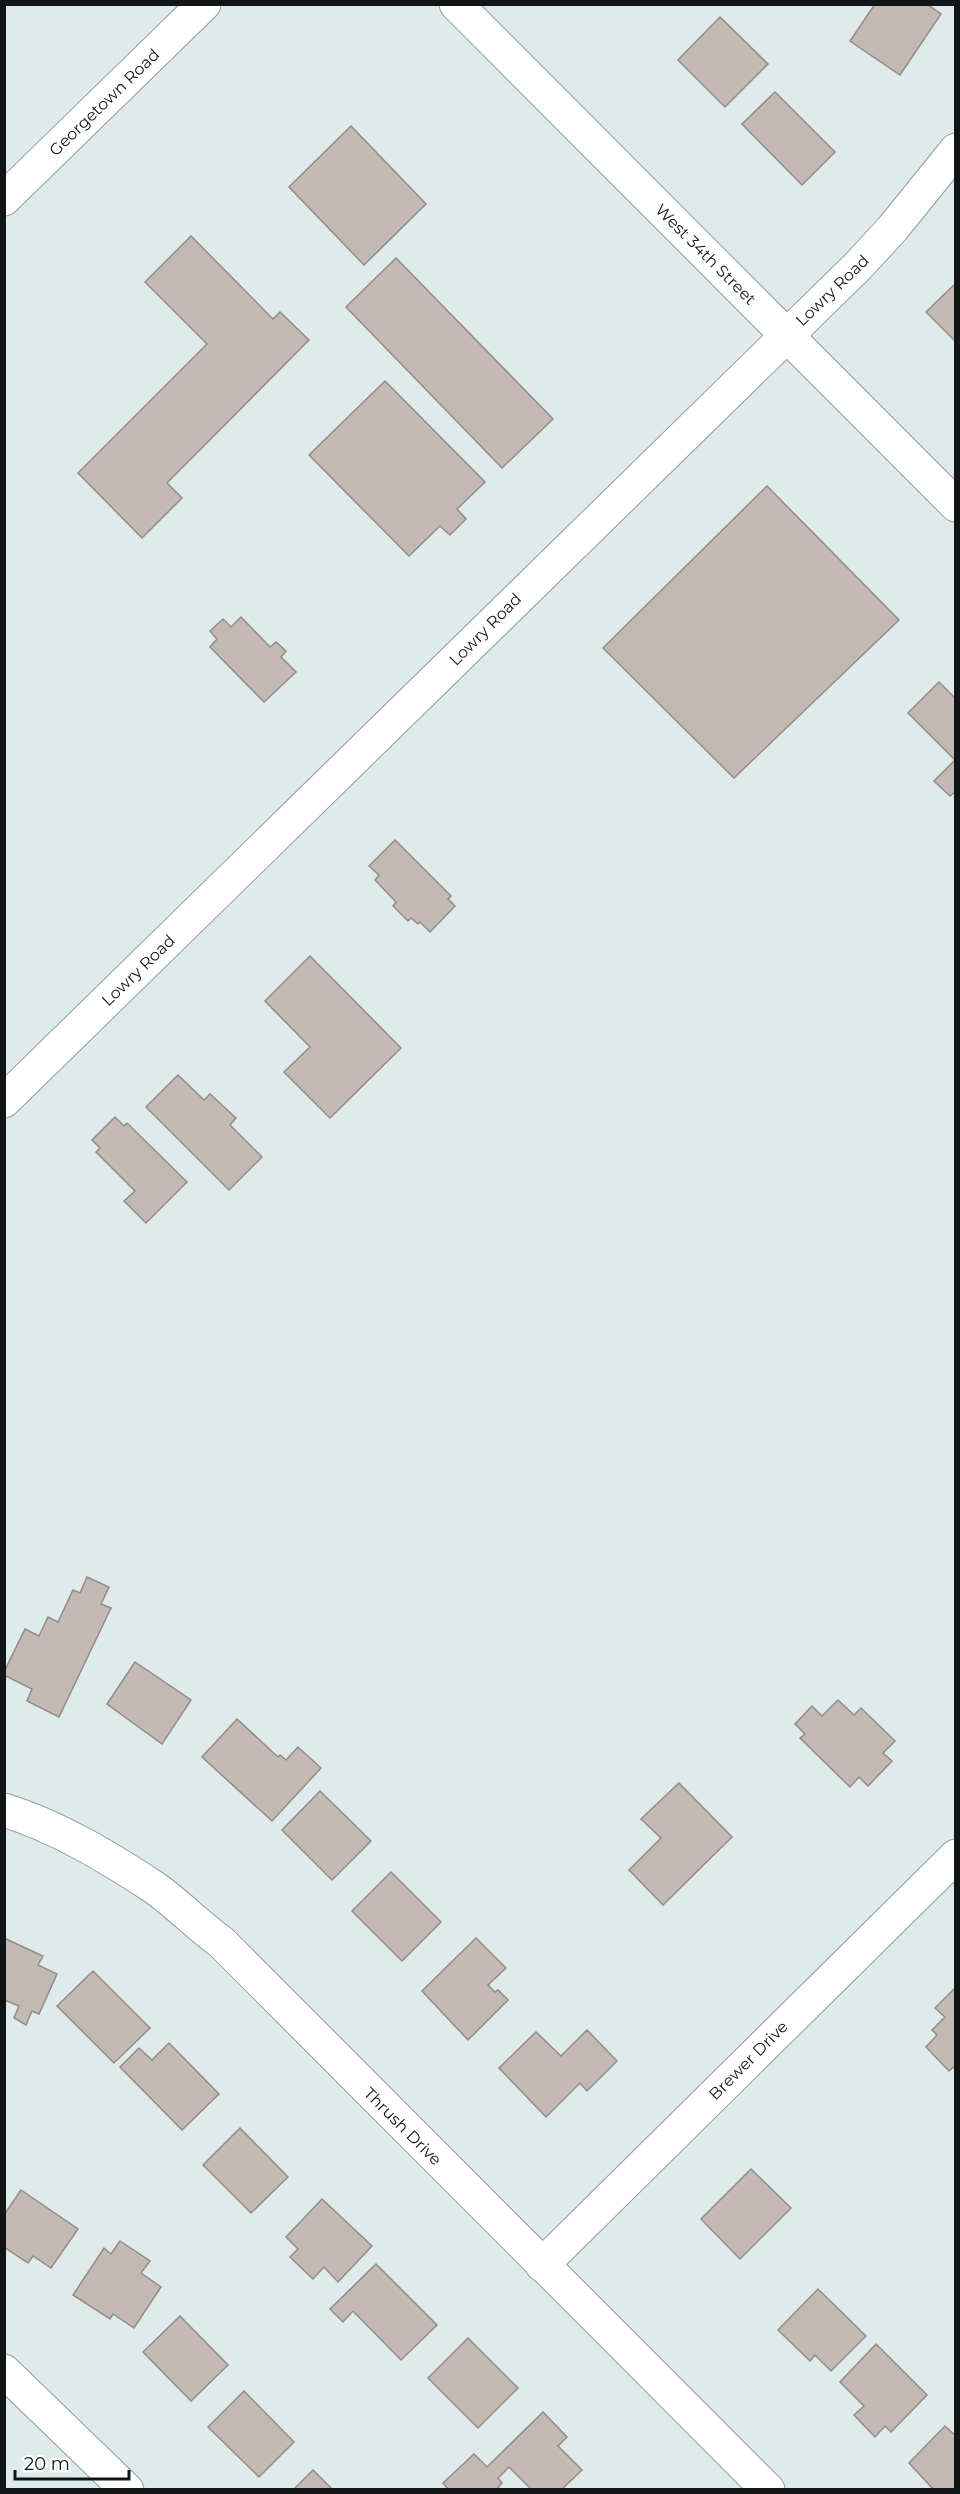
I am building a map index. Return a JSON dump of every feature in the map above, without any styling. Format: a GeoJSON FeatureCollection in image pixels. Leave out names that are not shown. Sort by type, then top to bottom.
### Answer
{"type":"FeatureCollection","features":[{"type":"Feature","properties":{"kind":"street","name":"Georgetown Road"},"geometry":{"type":"LineString","coordinates":[[4,199],[204,4]]}},
{"type":"Feature","properties":{"kind":"street","name":"West 34th Street"},"geometry":{"type":"LineString","coordinates":[[456,4],[956,505]]}},
{"type":"Feature","properties":{"kind":"street","name":"Lowry Road"},"geometry":{"type":"LineString","coordinates":[[4,1101],[870,253],[956,150]]}},
{"type":"Feature","properties":{"kind":"street","name":"Thrush Drive"},"geometry":{"type":"LineString","coordinates":[[4,1810],[27,1817],[92,1848],[152,1886],[194,1918],[768,2490]]}},
{"type":"Feature","properties":{"kind":"street","name":"Brewer Drive"},"geometry":{"type":"LineString","coordinates":[[542,2265],[754,2053],[956,1856]]}},
{"type":"Feature","properties":{"kind":"street"},"geometry":{"type":"LineString","coordinates":[[4,2371],[127,2490]]}},
{"type":"Feature","properties":{"kind":"building"},"geometry":{"type":"Polygon","coordinates":[[[875,4],[927,4],[941,14],[900,75],[850,41],[875,4]]]}},
{"type":"Feature","properties":{"kind":"building"},"geometry":{"type":"Polygon","coordinates":[[[720,17],[768,64],[725,107],[678,60],[720,17]]]}},
{"type":"Feature","properties":{"kind":"building"},"geometry":{"type":"Polygon","coordinates":[[[775,92],[835,152],[802,185],[742,124],[775,92]]]}},
{"type":"Feature","properties":{"kind":"building"},"geometry":{"type":"Polygon","coordinates":[[[351,126],[426,204],[364,265],[289,187],[351,126]]]}},
{"type":"Feature","properties":{"kind":"building"},"geometry":{"type":"Polygon","coordinates":[[[191,236],[273,319],[280,312],[309,340],[167,483],[182,498],[142,538],[78,473],[207,344],[145,282],[191,236]]]}},
{"type":"Feature","properties":{"kind":"building"},"geometry":{"type":"Polygon","coordinates":[[[396,258],[553,419],[502,468],[346,307],[396,258]]]}},
{"type":"Feature","properties":{"kind":"building"},"geometry":{"type":"Polygon","coordinates":[[[956,283],[956,342],[926,312],[956,283]]]}},
{"type":"Feature","properties":{"kind":"building"},"geometry":{"type":"Polygon","coordinates":[[[385,381],[485,482],[457,509],[466,519],[450,535],[440,526],[409,556],[309,455],[385,381]]]}},
{"type":"Feature","properties":{"kind":"building"},"geometry":{"type":"Polygon","coordinates":[[[767,486],[899,620],[734,778],[603,648],[767,486]]]}},
{"type":"Feature","properties":{"kind":"building"},"geometry":{"type":"Polygon","coordinates":[[[241,617],[270,647],[276,642],[286,651],[281,657],[296,672],[264,702],[210,647],[217,639],[210,631],[223,619],[231,627],[241,617]]]}},
{"type":"Feature","properties":{"kind":"building"},"geometry":{"type":"Polygon","coordinates":[[[939,682],[956,699],[956,791],[950,796],[934,781],[955,760],[908,713],[939,682]]]}},
{"type":"Feature","properties":{"kind":"building"},"geometry":{"type":"Polygon","coordinates":[[[395,840],[451,896],[448,899],[455,906],[430,932],[420,922],[418,924],[411,918],[408,921],[393,906],[396,902],[375,880],[379,875],[369,866],[395,840]]]}},
{"type":"Feature","properties":{"kind":"building"},"geometry":{"type":"Polygon","coordinates":[[[310,956],[401,1048],[330,1118],[284,1072],[310,1047],[265,1001],[310,956]]]}},
{"type":"Feature","properties":{"kind":"building"},"geometry":{"type":"Polygon","coordinates":[[[178,1075],[204,1100],[210,1094],[236,1118],[230,1125],[262,1157],[229,1190],[146,1107],[178,1075]]]}},
{"type":"Feature","properties":{"kind":"building"},"geometry":{"type":"Polygon","coordinates":[[[115,1117],[124,1126],[127,1123],[187,1182],[146,1223],[124,1201],[135,1191],[96,1152],[100,1148],[92,1140],[115,1117]]]}},
{"type":"Feature","properties":{"kind":"building"},"geometry":{"type":"Polygon","coordinates":[[[87,1577],[109,1587],[101,1604],[111,1608],[59,1717],[27,1701],[32,1689],[4,1675],[4,1672],[25,1629],[39,1636],[48,1617],[58,1622],[73,1590],[80,1593],[87,1577]]]}},
{"type":"Feature","properties":{"kind":"building"},"geometry":{"type":"Polygon","coordinates":[[[135,1662],[191,1700],[162,1744],[107,1704],[135,1662]]]}},
{"type":"Feature","properties":{"kind":"building"},"geometry":{"type":"Polygon","coordinates":[[[838,1700],[854,1715],[861,1708],[895,1741],[883,1753],[892,1761],[868,1786],[859,1777],[850,1787],[800,1738],[805,1734],[795,1724],[812,1706],[822,1716],[838,1700]]]}},
{"type":"Feature","properties":{"kind":"building"},"geometry":{"type":"Polygon","coordinates":[[[237,1719],[278,1757],[280,1755],[286,1760],[298,1747],[321,1768],[272,1821],[202,1757],[237,1719]]]}},
{"type":"Feature","properties":{"kind":"building"},"geometry":{"type":"Polygon","coordinates":[[[679,1783],[732,1837],[663,1905],[629,1870],[661,1838],[641,1819],[679,1783]]]}},
{"type":"Feature","properties":{"kind":"building"},"geometry":{"type":"Polygon","coordinates":[[[320,1791],[371,1841],[332,1880],[282,1830],[320,1791]]]}},
{"type":"Feature","properties":{"kind":"building"},"geometry":{"type":"Polygon","coordinates":[[[391,1872],[441,1922],[402,1961],[352,1911],[391,1872]]]}},
{"type":"Feature","properties":{"kind":"building"},"geometry":{"type":"Polygon","coordinates":[[[4,1938],[43,1956],[38,1965],[57,1974],[39,2014],[32,2011],[26,2025],[14,2018],[19,2006],[4,2000],[4,1938]]]}},
{"type":"Feature","properties":{"kind":"building"},"geometry":{"type":"Polygon","coordinates":[[[476,1938],[506,1968],[488,1985],[495,1992],[498,1990],[508,2000],[468,2040],[422,1991],[476,1938]]]}},
{"type":"Feature","properties":{"kind":"building"},"geometry":{"type":"Polygon","coordinates":[[[93,1971],[150,2028],[114,2063],[57,2006],[93,1971]]]}},
{"type":"Feature","properties":{"kind":"building"},"geometry":{"type":"Polygon","coordinates":[[[956,1987],[956,2065],[949,2071],[926,2047],[937,2035],[932,2030],[945,2017],[935,2008],[956,1987]]]}},
{"type":"Feature","properties":{"kind":"building"},"geometry":{"type":"Polygon","coordinates":[[[587,2030],[617,2061],[587,2091],[580,2083],[546,2117],[499,2068],[536,2032],[561,2056],[587,2030]]]}},
{"type":"Feature","properties":{"kind":"building"},"geometry":{"type":"Polygon","coordinates":[[[169,2043],[219,2094],[182,2130],[120,2067],[139,2048],[152,2060],[169,2043]]]}},
{"type":"Feature","properties":{"kind":"building"},"geometry":{"type":"Polygon","coordinates":[[[240,2128],[288,2177],[251,2213],[203,2165],[240,2128]]]}},
{"type":"Feature","properties":{"kind":"building"},"geometry":{"type":"Polygon","coordinates":[[[751,2169],[791,2208],[740,2259],[701,2219],[751,2169]]]}},
{"type":"Feature","properties":{"kind":"building"},"geometry":{"type":"Polygon","coordinates":[[[21,2190],[78,2229],[51,2268],[33,2256],[28,2263],[4,2247],[4,2215],[21,2190]]]}},
{"type":"Feature","properties":{"kind":"building"},"geometry":{"type":"Polygon","coordinates":[[[322,2199],[372,2246],[338,2282],[324,2267],[313,2279],[290,2257],[298,2249],[286,2237],[322,2199]]]}},
{"type":"Feature","properties":{"kind":"building"},"geometry":{"type":"Polygon","coordinates":[[[120,2241],[150,2261],[141,2273],[161,2287],[134,2328],[113,2314],[110,2319],[73,2295],[104,2248],[111,2254],[120,2241]]]}},
{"type":"Feature","properties":{"kind":"building"},"geometry":{"type":"Polygon","coordinates":[[[376,2264],[437,2325],[401,2360],[353,2311],[343,2322],[330,2309],[376,2264]]]}},
{"type":"Feature","properties":{"kind":"building"},"geometry":{"type":"Polygon","coordinates":[[[818,2289],[866,2336],[831,2371],[815,2355],[810,2361],[778,2330],[818,2289]]]}},
{"type":"Feature","properties":{"kind":"building"},"geometry":{"type":"Polygon","coordinates":[[[180,2316],[228,2365],[191,2401],[143,2352],[180,2316]]]}},
{"type":"Feature","properties":{"kind":"building"},"geometry":{"type":"Polygon","coordinates":[[[468,2338],[518,2388],[478,2428],[428,2378],[468,2338]]]}},
{"type":"Feature","properties":{"kind":"building"},"geometry":{"type":"Polygon","coordinates":[[[876,2344],[927,2395],[891,2432],[885,2426],[875,2437],[854,2415],[864,2406],[840,2382],[876,2344]]]}},
{"type":"Feature","properties":{"kind":"building"},"geometry":{"type":"Polygon","coordinates":[[[244,2391],[294,2442],[259,2477],[208,2427],[244,2391]]]}},
{"type":"Feature","properties":{"kind":"building"},"geometry":{"type":"Polygon","coordinates":[[[543,2412],[567,2437],[558,2446],[582,2470],[561,2490],[532,2490],[509,2467],[498,2478],[502,2483],[496,2490],[449,2490],[443,2483],[474,2454],[487,2467],[543,2412]]]}},
{"type":"Feature","properties":{"kind":"building"},"geometry":{"type":"Polygon","coordinates":[[[945,2426],[956,2436],[956,2490],[934,2490],[909,2463],[945,2426]]]}},
{"type":"Feature","properties":{"kind":"building"},"geometry":{"type":"Polygon","coordinates":[[[313,2470],[333,2490],[293,2490],[313,2470]]]}}]}
